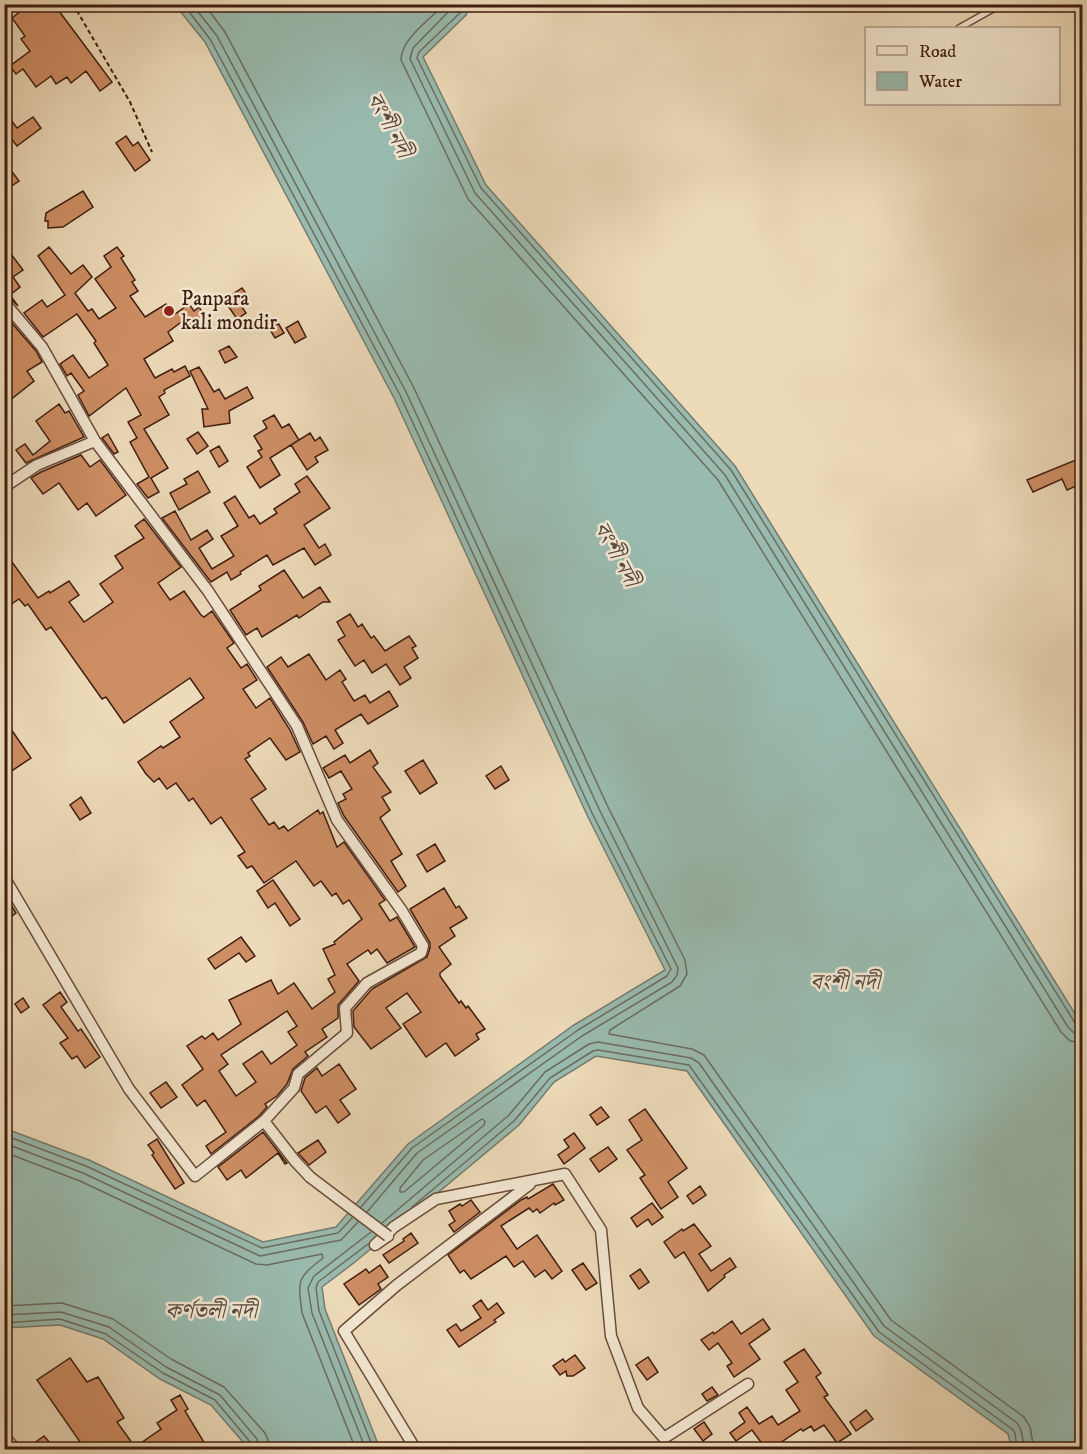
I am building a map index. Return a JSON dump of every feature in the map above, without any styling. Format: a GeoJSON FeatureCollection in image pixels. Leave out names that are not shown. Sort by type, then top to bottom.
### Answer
{"type":"FeatureCollection","features":[{"type":"Feature","properties":{"kind":"street"},"geometry":{"type":"LineString","coordinates":[[4,302],[42,347],[95,441],[208,591],[297,726],[337,820],[402,911],[423,946],[421,953],[367,983],[345,1008],[347,1033],[298,1074],[294,1088],[264,1121],[195,1176],[129,1089],[4,877]]}},
{"type":"Feature","properties":{"kind":"street"},"geometry":{"type":"LineString","coordinates":[[4,488],[37,465],[95,441]]}},
{"type":"Feature","properties":{"kind":"street"},"geometry":{"type":"LineString","coordinates":[[264,1121],[295,1161],[310,1176],[388,1236],[375,1245],[394,1227],[436,1199],[565,1174],[601,1230],[610,1336],[638,1408],[664,1438],[748,1384]]}},
{"type":"Feature","properties":{"kind":"street"},"geometry":{"type":"LineString","coordinates":[[416,1449],[344,1331],[397,1285],[532,1182]]}},
{"type":"Feature","properties":{"kind":"street"},"geometry":{"type":"LineString","coordinates":[[4,1436],[16,1449]]}},
{"type":"Feature","properties":{"kind":"lane"},"geometry":{"type":"LineString","coordinates":[[961,27],[1002,4]]}},
{"type":"Feature","properties":{"kind":"path"},"geometry":{"type":"LineString","coordinates":[[73,4],[130,102],[152,152]]}},
{"type":"Feature","properties":{"kind":"water","name":"বংশী নদী"},"geometry":{"type":"Polygon","coordinates":[[[175,5],[470,5],[466,15],[423,57],[486,185],[735,466],[1082,1025],[1082,1449],[1012,1449],[1008,1434],[874,1336],[687,1071],[596,1056],[554,1082],[519,1125],[322,1287],[325,1309],[380,1449],[249,1449],[211,1405],[160,1379],[103,1339],[60,1325],[5,1328],[4,1128],[89,1160],[263,1242],[336,1227],[408,1144],[574,1025],[665,970],[588,817],[394,398],[205,42],[175,5]]]}},
{"type":"Feature","properties":{"kind":"building"},"geometry":{"type":"Polygon","coordinates":[[[30,4],[67,4],[59,11],[112,82],[100,91],[86,71],[71,83],[67,77],[56,84],[51,76],[36,87],[23,69],[16,74],[10,66],[30,51],[21,39],[25,36],[12,18],[30,4]]]}},
{"type":"Feature","properties":{"kind":"building"},"geometry":{"type":"Polygon","coordinates":[[[4,111],[17,128],[33,117],[41,128],[17,146],[4,129],[4,111]]]}},
{"type":"Feature","properties":{"kind":"building"},"geometry":{"type":"Polygon","coordinates":[[[126,136],[133,146],[138,142],[150,160],[135,171],[116,143],[126,136]]]}},
{"type":"Feature","properties":{"kind":"building"},"geometry":{"type":"Polygon","coordinates":[[[4,161],[19,181],[4,191],[4,161]]]}},
{"type":"Feature","properties":{"kind":"building"},"geometry":{"type":"Polygon","coordinates":[[[83,191],[93,207],[63,227],[48,228],[48,221],[45,221],[46,213],[83,191]]]}},
{"type":"Feature","properties":{"kind":"building"},"geometry":{"type":"Polygon","coordinates":[[[49,247],[71,274],[83,265],[92,277],[75,293],[88,311],[92,309],[99,319],[116,308],[95,279],[111,267],[104,256],[117,247],[124,256],[121,258],[135,280],[132,282],[138,291],[130,296],[145,317],[166,304],[175,314],[189,304],[194,311],[199,307],[208,321],[195,330],[190,322],[187,325],[184,320],[168,332],[173,341],[144,359],[155,378],[172,369],[174,372],[185,366],[190,376],[164,390],[165,393],[159,397],[169,415],[144,429],[168,468],[151,478],[159,492],[148,498],[137,484],[149,477],[130,442],[137,438],[128,422],[141,415],[126,388],[89,416],[78,395],[84,391],[71,373],[67,376],[60,364],[73,355],[89,378],[108,365],[94,343],[96,341],[77,314],[43,337],[24,313],[42,300],[47,307],[65,295],[38,256],[49,247]]]}},
{"type":"Feature","properties":{"kind":"building"},"geometry":{"type":"Polygon","coordinates":[[[11,254],[23,270],[13,277],[20,287],[10,295],[18,306],[4,295],[4,259],[11,254]]]}},
{"type":"Feature","properties":{"kind":"building"},"geometry":{"type":"Polygon","coordinates":[[[242,288],[249,298],[240,304],[246,313],[237,319],[224,300],[242,288]]]}},
{"type":"Feature","properties":{"kind":"building"},"geometry":{"type":"Polygon","coordinates":[[[4,314],[36,351],[42,362],[27,371],[34,381],[4,405],[4,314]]]}},
{"type":"Feature","properties":{"kind":"building"},"geometry":{"type":"Polygon","coordinates":[[[298,321],[306,337],[295,343],[286,328],[298,321]]]}},
{"type":"Feature","properties":{"kind":"building"},"geometry":{"type":"Polygon","coordinates":[[[278,323],[284,333],[275,338],[269,328],[278,323]]]}},
{"type":"Feature","properties":{"kind":"building"},"geometry":{"type":"Polygon","coordinates":[[[229,346],[237,357],[225,363],[219,351],[229,346]]]}},
{"type":"Feature","properties":{"kind":"building"},"geometry":{"type":"Polygon","coordinates":[[[199,367],[214,392],[219,389],[225,399],[247,387],[253,398],[229,411],[230,423],[204,427],[202,409],[208,409],[190,371],[199,367]]]}},
{"type":"Feature","properties":{"kind":"building"},"geometry":{"type":"Polygon","coordinates":[[[59,404],[65,413],[69,411],[84,437],[26,463],[16,450],[25,444],[33,455],[50,441],[36,421],[59,404]]]}},
{"type":"Feature","properties":{"kind":"building"},"geometry":{"type":"Polygon","coordinates":[[[274,415],[282,428],[289,424],[299,440],[270,458],[280,475],[260,488],[247,467],[262,457],[258,451],[262,449],[254,436],[267,428],[263,421],[274,415]]]}},
{"type":"Feature","properties":{"kind":"building"},"geometry":{"type":"Polygon","coordinates":[[[198,432],[208,446],[197,454],[187,439],[198,432]]]}},
{"type":"Feature","properties":{"kind":"building"},"geometry":{"type":"Polygon","coordinates":[[[310,433],[315,441],[320,437],[328,450],[315,457],[318,462],[307,470],[291,445],[310,433]]]}},
{"type":"Feature","properties":{"kind":"building"},"geometry":{"type":"Polygon","coordinates":[[[108,434],[118,452],[114,454],[102,438],[108,434]]]}},
{"type":"Feature","properties":{"kind":"building"},"geometry":{"type":"Polygon","coordinates":[[[219,446],[228,461],[219,467],[210,451],[219,446]]]}},
{"type":"Feature","properties":{"kind":"building"},"geometry":{"type":"Polygon","coordinates":[[[81,455],[90,467],[100,460],[126,495],[96,516],[87,503],[78,510],[59,483],[43,494],[31,478],[81,455]]]}},
{"type":"Feature","properties":{"kind":"building"},"geometry":{"type":"Polygon","coordinates":[[[1083,457],[1083,483],[1067,490],[1062,479],[1033,492],[1027,480],[1083,457]]]}},
{"type":"Feature","properties":{"kind":"building"},"geometry":{"type":"Polygon","coordinates":[[[198,471],[210,492],[179,510],[170,493],[187,484],[184,479],[198,471]]]}},
{"type":"Feature","properties":{"kind":"building"},"geometry":{"type":"Polygon","coordinates":[[[307,476],[330,508],[304,525],[319,548],[325,544],[331,555],[315,565],[304,548],[273,565],[267,555],[231,580],[227,572],[211,582],[162,518],[175,511],[191,540],[207,530],[213,539],[199,548],[212,569],[234,556],[221,536],[238,526],[224,503],[235,496],[249,518],[254,515],[260,524],[277,513],[274,509],[300,492],[295,484],[307,476]]]}},
{"type":"Feature","properties":{"kind":"building"},"geometry":{"type":"Polygon","coordinates":[[[144,519],[181,567],[158,583],[170,600],[184,591],[201,615],[204,617],[212,611],[234,643],[227,648],[241,668],[247,664],[257,680],[243,689],[256,708],[270,698],[290,730],[300,752],[286,760],[270,738],[248,753],[250,756],[245,759],[266,789],[251,799],[269,825],[274,822],[279,829],[284,826],[288,831],[318,810],[320,814],[323,812],[337,847],[344,842],[385,900],[379,904],[390,921],[397,917],[415,947],[387,963],[377,949],[371,954],[368,950],[347,964],[359,981],[338,1005],[338,1018],[322,1029],[327,1037],[305,1052],[308,1056],[293,1069],[287,1084],[277,1096],[265,1104],[267,1107],[259,1116],[211,1154],[206,1146],[226,1132],[205,1100],[197,1106],[182,1085],[203,1069],[187,1046],[202,1036],[205,1039],[213,1033],[218,1040],[241,1024],[229,1000],[271,980],[278,994],[294,983],[312,1009],[335,992],[328,979],[335,975],[323,949],[335,944],[334,942],[362,919],[349,900],[343,904],[336,893],[332,896],[321,881],[314,886],[296,861],[264,883],[252,866],[247,868],[238,856],[245,852],[221,817],[211,824],[193,798],[189,801],[176,783],[167,789],[159,778],[154,782],[146,774],[138,762],[161,746],[163,748],[180,737],[170,722],[204,698],[190,678],[124,723],[106,697],[102,699],[51,627],[46,630],[28,604],[25,606],[19,599],[10,605],[4,598],[4,567],[12,562],[38,598],[69,581],[79,595],[69,602],[84,622],[113,602],[100,584],[123,568],[115,556],[144,538],[135,526],[144,519]],[[287,1011],[221,1055],[228,1064],[219,1071],[236,1096],[256,1082],[243,1064],[262,1051],[271,1064],[297,1045],[288,1032],[297,1026],[287,1011]]]}},
{"type":"Feature","properties":{"kind":"building"},"geometry":{"type":"Polygon","coordinates":[[[284,570],[303,598],[320,587],[330,602],[323,602],[299,618],[297,615],[262,637],[257,628],[246,635],[230,610],[261,590],[259,586],[284,570]]]}},
{"type":"Feature","properties":{"kind":"building"},"geometry":{"type":"Polygon","coordinates":[[[350,614],[358,627],[362,624],[371,638],[374,636],[385,651],[409,636],[416,646],[412,648],[418,658],[404,667],[411,678],[400,685],[386,664],[372,673],[364,660],[355,666],[338,640],[345,636],[337,622],[350,614]]]}},
{"type":"Feature","properties":{"kind":"building"},"geometry":{"type":"Polygon","coordinates":[[[309,654],[326,680],[340,670],[346,679],[342,682],[354,701],[365,695],[370,703],[389,691],[398,706],[368,724],[361,714],[335,730],[343,743],[334,749],[326,736],[313,744],[303,722],[267,667],[281,657],[288,667],[309,654]]]}},
{"type":"Feature","properties":{"kind":"building"},"geometry":{"type":"Polygon","coordinates":[[[4,719],[31,758],[4,776],[4,719]]]}},
{"type":"Feature","properties":{"kind":"building"},"geometry":{"type":"Polygon","coordinates":[[[370,750],[378,763],[373,767],[391,792],[382,797],[390,810],[380,818],[402,854],[391,861],[406,886],[398,892],[344,816],[338,803],[346,799],[343,794],[352,789],[341,771],[329,778],[323,768],[345,755],[350,763],[370,750]]]}},
{"type":"Feature","properties":{"kind":"building"},"geometry":{"type":"Polygon","coordinates":[[[423,760],[437,783],[420,794],[405,771],[423,760]]]}},
{"type":"Feature","properties":{"kind":"building"},"geometry":{"type":"Polygon","coordinates":[[[501,766],[509,780],[495,789],[486,776],[501,766]]]}},
{"type":"Feature","properties":{"kind":"building"},"geometry":{"type":"Polygon","coordinates":[[[81,797],[91,813],[80,820],[70,805],[81,797]]]}},
{"type":"Feature","properties":{"kind":"building"},"geometry":{"type":"Polygon","coordinates":[[[435,844],[445,861],[427,872],[417,855],[435,844]]]}},
{"type":"Feature","properties":{"kind":"building"},"geometry":{"type":"Polygon","coordinates":[[[273,880],[300,919],[290,926],[275,903],[268,908],[257,891],[273,880]]]}},
{"type":"Feature","properties":{"kind":"building"},"geometry":{"type":"Polygon","coordinates":[[[444,888],[456,908],[459,906],[467,918],[450,928],[455,936],[439,947],[451,964],[440,973],[440,976],[459,1003],[461,1001],[466,1008],[468,1006],[485,1029],[476,1034],[479,1039],[455,1056],[446,1043],[426,1057],[403,1024],[421,1012],[407,993],[386,1008],[401,1028],[371,1049],[354,1027],[353,1011],[372,989],[427,957],[430,943],[410,909],[444,888]]]}},
{"type":"Feature","properties":{"kind":"building"},"geometry":{"type":"Polygon","coordinates":[[[4,893],[16,913],[4,922],[4,893]]]}},
{"type":"Feature","properties":{"kind":"building"},"geometry":{"type":"Polygon","coordinates":[[[241,937],[255,956],[246,962],[239,953],[215,969],[208,959],[241,937]]]}},
{"type":"Feature","properties":{"kind":"building"},"geometry":{"type":"Polygon","coordinates":[[[60,992],[67,1002],[61,1007],[78,1031],[81,1029],[100,1057],[85,1068],[77,1056],[72,1059],[60,1043],[68,1038],[43,1005],[60,992]]]}},
{"type":"Feature","properties":{"kind":"building"},"geometry":{"type":"Polygon","coordinates":[[[23,998],[29,1007],[21,1013],[15,1004],[23,998]]]}},
{"type":"Feature","properties":{"kind":"building"},"geometry":{"type":"Polygon","coordinates":[[[339,1064],[356,1089],[340,1100],[350,1114],[338,1123],[326,1106],[316,1113],[301,1091],[305,1078],[317,1068],[322,1076],[339,1064]]]}},
{"type":"Feature","properties":{"kind":"building"},"geometry":{"type":"Polygon","coordinates":[[[166,1082],[177,1097],[161,1108],[150,1093],[166,1082]]]}},
{"type":"Feature","properties":{"kind":"building"},"geometry":{"type":"Polygon","coordinates":[[[601,1107],[609,1117],[597,1125],[590,1115],[601,1107]]]}},
{"type":"Feature","properties":{"kind":"building"},"geometry":{"type":"Polygon","coordinates":[[[645,1109],[687,1168],[668,1182],[678,1197],[661,1209],[640,1178],[645,1175],[627,1150],[642,1140],[629,1120],[645,1109]]]}},
{"type":"Feature","properties":{"kind":"building"},"geometry":{"type":"Polygon","coordinates":[[[263,1132],[287,1163],[285,1164],[278,1153],[246,1178],[241,1170],[227,1180],[218,1167],[263,1132]]]}},
{"type":"Feature","properties":{"kind":"building"},"geometry":{"type":"Polygon","coordinates":[[[574,1133],[585,1148],[564,1164],[558,1155],[569,1147],[564,1140],[574,1133]]]}},
{"type":"Feature","properties":{"kind":"building"},"geometry":{"type":"Polygon","coordinates":[[[157,1139],[184,1183],[175,1189],[152,1155],[154,1153],[148,1145],[157,1139]]]}},
{"type":"Feature","properties":{"kind":"building"},"geometry":{"type":"Polygon","coordinates":[[[318,1140],[326,1152],[309,1165],[298,1153],[318,1140]]]}},
{"type":"Feature","properties":{"kind":"building"},"geometry":{"type":"Polygon","coordinates":[[[608,1147],[617,1159],[599,1172],[590,1159],[608,1147]]]}},
{"type":"Feature","properties":{"kind":"building"},"geometry":{"type":"Polygon","coordinates":[[[553,1184],[564,1200],[555,1205],[554,1203],[540,1213],[537,1209],[533,1212],[529,1208],[501,1226],[517,1249],[537,1235],[562,1271],[552,1279],[545,1270],[535,1277],[523,1261],[514,1267],[506,1256],[471,1279],[464,1270],[460,1273],[448,1255],[521,1200],[527,1197],[528,1199],[553,1184]]]}},
{"type":"Feature","properties":{"kind":"building"},"geometry":{"type":"Polygon","coordinates":[[[700,1186],[706,1195],[693,1204],[687,1196],[700,1186]]]}},
{"type":"Feature","properties":{"kind":"building"},"geometry":{"type":"Polygon","coordinates":[[[471,1200],[480,1212],[454,1232],[449,1225],[455,1221],[449,1211],[471,1200]]]}},
{"type":"Feature","properties":{"kind":"building"},"geometry":{"type":"Polygon","coordinates":[[[652,1203],[663,1217],[652,1225],[648,1219],[637,1227],[631,1218],[652,1203]]]}},
{"type":"Feature","properties":{"kind":"building"},"geometry":{"type":"Polygon","coordinates":[[[694,1224],[711,1246],[699,1254],[711,1271],[730,1258],[736,1267],[708,1291],[684,1252],[675,1258],[664,1242],[682,1229],[683,1231],[694,1224]]]}},
{"type":"Feature","properties":{"kind":"building"},"geometry":{"type":"Polygon","coordinates":[[[411,1233],[418,1243],[389,1263],[383,1255],[404,1241],[403,1239],[411,1233]]]}},
{"type":"Feature","properties":{"kind":"building"},"geometry":{"type":"Polygon","coordinates":[[[583,1263],[597,1283],[586,1290],[572,1270],[583,1263]]]}},
{"type":"Feature","properties":{"kind":"building"},"geometry":{"type":"Polygon","coordinates":[[[380,1265],[388,1277],[378,1284],[381,1289],[359,1305],[344,1284],[366,1269],[369,1273],[380,1265]]]}},
{"type":"Feature","properties":{"kind":"building"},"geometry":{"type":"Polygon","coordinates":[[[640,1269],[649,1282],[639,1289],[630,1276],[640,1269]]]}},
{"type":"Feature","properties":{"kind":"building"},"geometry":{"type":"Polygon","coordinates":[[[481,1300],[488,1310],[497,1303],[504,1313],[494,1320],[496,1322],[459,1347],[447,1330],[456,1324],[461,1331],[481,1318],[473,1306],[481,1300]]]}},
{"type":"Feature","properties":{"kind":"building"},"geometry":{"type":"Polygon","coordinates":[[[763,1319],[770,1329],[749,1344],[760,1359],[734,1377],[727,1366],[732,1363],[718,1343],[709,1350],[701,1340],[732,1321],[741,1334],[763,1319]]]}},
{"type":"Feature","properties":{"kind":"building"},"geometry":{"type":"Polygon","coordinates":[[[804,1349],[821,1373],[816,1377],[828,1395],[824,1397],[851,1434],[837,1443],[824,1425],[814,1431],[811,1426],[803,1431],[801,1429],[771,1449],[766,1449],[752,1430],[736,1441],[730,1433],[745,1422],[739,1413],[747,1407],[759,1424],[772,1416],[778,1425],[800,1411],[786,1390],[798,1382],[784,1362],[804,1349]]]}},
{"type":"Feature","properties":{"kind":"building"},"geometry":{"type":"Polygon","coordinates":[[[575,1355],[585,1368],[573,1376],[567,1376],[566,1371],[560,1375],[553,1366],[575,1355]]]}},
{"type":"Feature","properties":{"kind":"building"},"geometry":{"type":"Polygon","coordinates":[[[648,1357],[658,1372],[647,1380],[636,1365],[648,1357]]]}},
{"type":"Feature","properties":{"kind":"building"},"geometry":{"type":"Polygon","coordinates":[[[70,1358],[87,1382],[98,1377],[124,1418],[117,1422],[135,1447],[161,1429],[157,1423],[177,1410],[171,1400],[180,1395],[188,1409],[185,1411],[208,1449],[85,1449],[37,1380],[70,1358]]]}},
{"type":"Feature","properties":{"kind":"building"},"geometry":{"type":"Polygon","coordinates":[[[712,1387],[718,1395],[707,1401],[702,1394],[712,1387]]]}},
{"type":"Feature","properties":{"kind":"building"},"geometry":{"type":"Polygon","coordinates":[[[866,1410],[873,1419],[856,1431],[850,1422],[866,1410]]]}},
{"type":"Feature","properties":{"kind":"building"},"geometry":{"type":"Polygon","coordinates":[[[704,1422],[712,1434],[703,1441],[694,1429],[704,1422]]]}},
{"type":"Feature","properties":{"kind":"building"},"geometry":{"type":"Polygon","coordinates":[[[44,1436],[55,1449],[26,1449],[44,1436]]]}},
{"type":"Feature","properties":{"kind":"place","name":"Panpara kali mondir"},"geometry":{"type":"Point","coordinates":[169,311]}},
{"type":"Feature","properties":{"kind":"water label","name":"কর্ণতলী নদী"},"geometry":{"type":"Point","coordinates":[211,1311]}}]}
